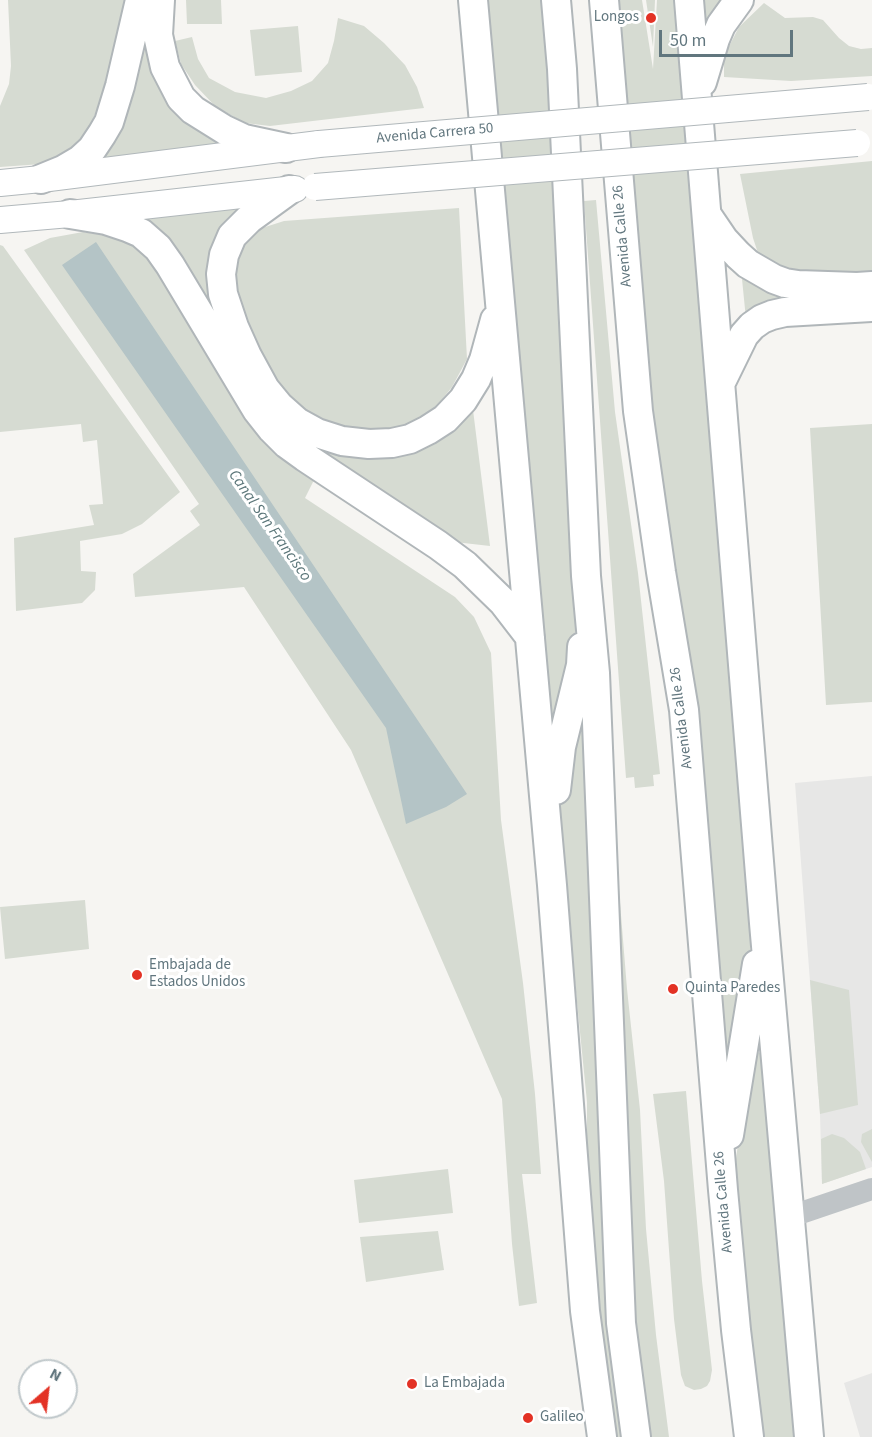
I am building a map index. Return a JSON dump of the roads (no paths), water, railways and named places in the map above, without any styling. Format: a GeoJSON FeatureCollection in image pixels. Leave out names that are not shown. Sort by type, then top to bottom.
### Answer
{"type":"FeatureCollection","features":[{"type":"Feature","properties":{"kind":"main road"},"geometry":{"type":"LineString","coordinates":[[40,179],[80,160],[92,149],[109,122],[140,0]]}},
{"type":"Feature","properties":{"kind":"main road"},"geometry":{"type":"LineString","coordinates":[[160,0],[158,35],[165,67],[182,98],[193,110],[244,139],[286,147]]}},
{"type":"Feature","properties":{"kind":"main road"},"geometry":{"type":"LineString","coordinates":[[556,0],[562,69],[586,576],[595,673],[621,1323],[636,1437]]}},
{"type":"Feature","properties":{"kind":"main road","name":"Avenida Calle 26"},"geometry":{"type":"LineString","coordinates":[[604,0],[638,411],[684,710],[723,1190],[749,1437]]}},
{"type":"Feature","properties":{"kind":"main road"},"geometry":{"type":"LineString","coordinates":[[689,0],[764,923],[809,1437]]}},
{"type":"Feature","properties":{"kind":"main road"},"geometry":{"type":"LineString","coordinates":[[697,98],[721,25],[739,0]]}},
{"type":"Feature","properties":{"kind":"main road"},"geometry":{"type":"LineString","coordinates":[[471,6],[500,297],[552,885],[585,1311],[602,1437]]}},
{"type":"Feature","properties":{"kind":"main road","name":"Avenida Carrera 50"},"geometry":{"type":"LineString","coordinates":[[0,183],[286,147],[870,97]]}},
{"type":"Feature","properties":{"kind":"main road"},"geometry":{"type":"LineString","coordinates":[[0,220],[302,188],[865,143]]}},
{"type":"Feature","properties":{"kind":"main road"},"geometry":{"type":"LineString","coordinates":[[302,188],[249,219],[232,236],[224,255],[221,274],[223,294],[247,356],[265,388],[279,406],[297,422],[317,433],[342,441],[369,444],[410,439],[428,430],[445,419],[463,400],[476,379],[490,339],[500,297]]}},
{"type":"Feature","properties":{"kind":"main road"},"geometry":{"type":"LineString","coordinates":[[70,214],[106,220],[127,227],[141,233],[158,248],[257,410],[272,429],[305,457],[465,565],[505,604],[530,637]]}},
{"type":"Feature","properties":{"kind":"main road"},"geometry":{"type":"LineString","coordinates":[[707,215],[724,240],[738,255],[748,264],[774,279],[798,285],[872,286]]}},
{"type":"Feature","properties":{"kind":"main road"},"geometry":{"type":"LineString","coordinates":[[720,384],[744,335],[756,322],[785,312],[872,307]]}},
{"type":"Feature","properties":{"kind":"main road"},"geometry":{"type":"LineString","coordinates":[[552,885],[556,794],[561,747],[581,665],[586,576]]}},
{"type":"Feature","properties":{"kind":"main road"},"geometry":{"type":"LineString","coordinates":[[723,1190],[730,1123],[764,923]]}},
{"type":"Feature","properties":{"kind":"street"},"geometry":{"type":"LineString","coordinates":[[789,1217],[872,1189]]}},
{"type":"Feature","properties":{"kind":"water","name":"Canal San Francisco"},"geometry":{"type":"Polygon","coordinates":[[[96,242],[467,794],[446,807],[406,824],[386,728],[62,265],[96,242]]]}},
{"type":"Feature","properties":{"kind":"place","name":"Longos"},"geometry":{"type":"Point","coordinates":[651,18]}},
{"type":"Feature","properties":{"kind":"place","name":"Embajada de Estados Unidos"},"geometry":{"type":"Point","coordinates":[137,975]}},
{"type":"Feature","properties":{"kind":"place","name":"Quinta Paredes"},"geometry":{"type":"Point","coordinates":[673,989]}},
{"type":"Feature","properties":{"kind":"place","name":"La Embajada"},"geometry":{"type":"Point","coordinates":[412,1384]}},
{"type":"Feature","properties":{"kind":"place","name":"Galileo"},"geometry":{"type":"Point","coordinates":[528,1418]}}]}
